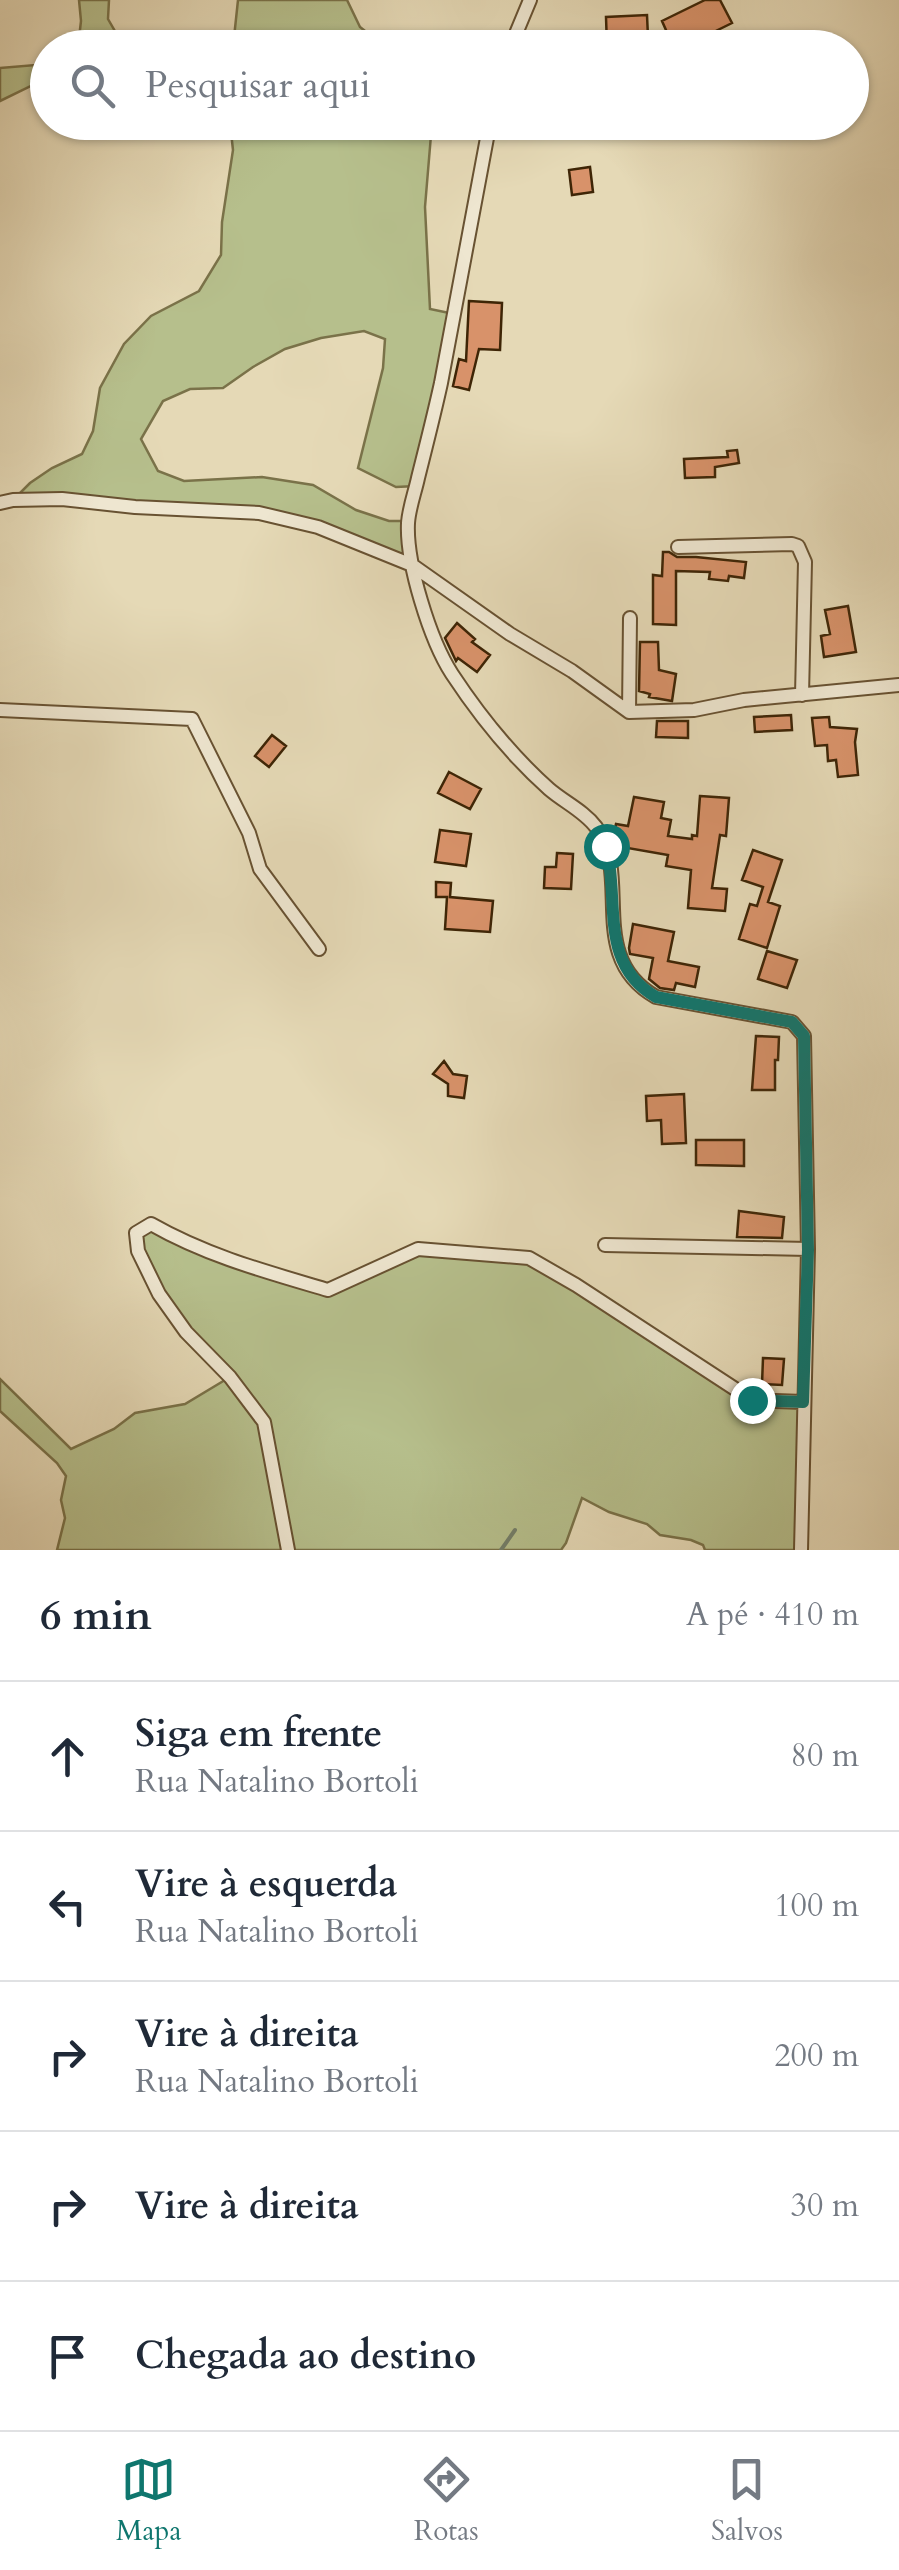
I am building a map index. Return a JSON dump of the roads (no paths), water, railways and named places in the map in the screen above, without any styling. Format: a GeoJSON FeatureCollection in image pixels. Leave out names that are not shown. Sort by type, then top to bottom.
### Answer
{"type":"FeatureCollection","features":[{"type":"Feature","properties":{"kind":"street"},"geometry":{"type":"LineString","coordinates":[[518,30],[530,0]]}},
{"type":"Feature","properties":{"kind":"street"},"geometry":{"type":"LineString","coordinates":[[487,140],[440,386],[408,522],[412,566],[436,646],[486,723],[601,836],[610,862],[619,953],[640,988],[656,997],[792,1022],[804,1036],[808,1250],[801,1550]]}},
{"type":"Feature","properties":{"kind":"street"},"geometry":{"type":"LineString","coordinates":[[0,502],[62,499],[135,507],[260,512],[318,527],[412,566],[629,712],[694,710],[744,700],[899,684]]}},
{"type":"Feature","properties":{"kind":"street"},"geometry":{"type":"LineString","coordinates":[[678,547],[798,546],[804,562],[802,695]]}},
{"type":"Feature","properties":{"kind":"street"},"geometry":{"type":"LineString","coordinates":[[629,712],[630,618]]}},
{"type":"Feature","properties":{"kind":"street"},"geometry":{"type":"LineString","coordinates":[[0,710],[192,719],[249,833],[260,869],[319,948]]}},
{"type":"Feature","properties":{"kind":"street"},"geometry":{"type":"LineString","coordinates":[[288,1550],[264,1422],[230,1377],[186,1332],[159,1294],[137,1243],[136,1233],[151,1224],[234,1263],[328,1290],[418,1248],[529,1258],[752,1400],[803,1402]]}},
{"type":"Feature","properties":{"kind":"street"},"geometry":{"type":"LineString","coordinates":[[605,1245],[808,1250]]}},
{"type":"Feature","properties":{"kind":"waterway"},"geometry":{"type":"LineString","coordinates":[[501,1550],[515,1530]]}}]}
